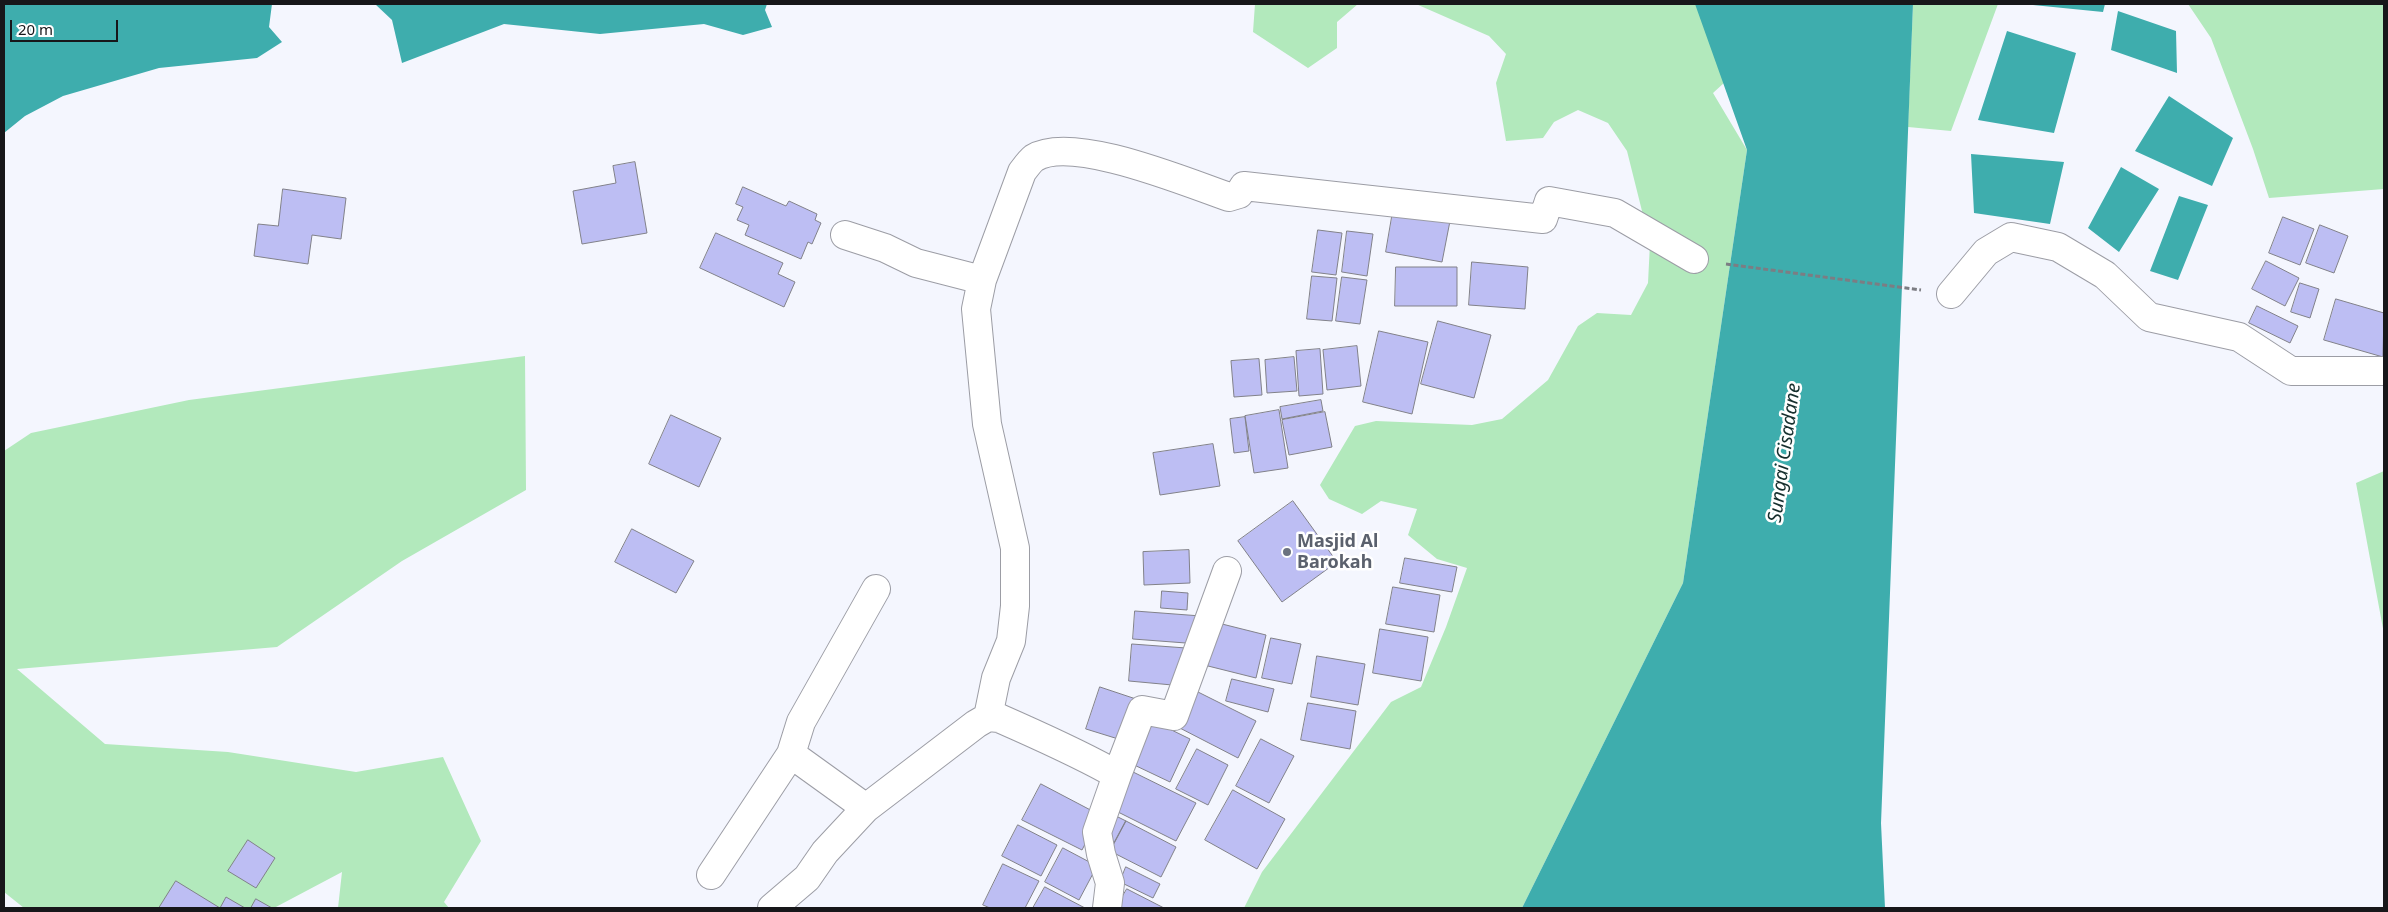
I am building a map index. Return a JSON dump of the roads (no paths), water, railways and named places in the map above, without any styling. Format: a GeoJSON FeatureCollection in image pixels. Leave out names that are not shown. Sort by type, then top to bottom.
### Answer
{"type":"FeatureCollection","features":[{"type":"Feature","properties":{"kind":"street"},"geometry":{"type":"LineString","coordinates":[[988,718],[996,678],[1011,641],[1015,606],[1015,548],[987,424],[976,309],[982,280],[1022,172],[1034,158],[1061,151],[1119,159],[1229,197],[1239,194],[1244,186],[1543,220],[1549,201],[1615,212],[1694,259]]}},
{"type":"Feature","properties":{"kind":"street"},"geometry":{"type":"LineString","coordinates":[[845,235],[885,248],[916,263],[982,280]]}},
{"type":"Feature","properties":{"kind":"street"},"geometry":{"type":"LineString","coordinates":[[1951,294],[1986,252],[2011,237],[2058,247],[2105,275],[2149,317],[2240,337],[2291,371],[2384,371]]}},
{"type":"Feature","properties":{"kind":"street"},"geometry":{"type":"LineString","coordinates":[[1107,908],[1110,883],[1101,854],[1097,832],[1117,774],[1142,710],[1174,716],[1227,571]]}},
{"type":"Feature","properties":{"kind":"street"},"geometry":{"type":"LineString","coordinates":[[711,875],[791,754],[801,722],[876,589]]}},
{"type":"Feature","properties":{"kind":"street"},"geometry":{"type":"LineString","coordinates":[[772,908],[808,878],[825,852],[866,808],[976,724],[988,718],[999,718],[1084,756],[1117,774]]}},
{"type":"Feature","properties":{"kind":"street"},"geometry":{"type":"LineString","coordinates":[[791,754],[866,808]]}},
{"type":"Feature","properties":{"kind":"water"},"geometry":{"type":"Polygon","coordinates":[[[4,4],[272,4],[269,27],[282,42],[257,58],[159,68],[63,96],[25,116],[4,133],[4,4]]]}},
{"type":"Feature","properties":{"kind":"water"},"geometry":{"type":"Polygon","coordinates":[[[375,4],[767,4],[765,10],[772,27],[743,35],[704,24],[600,34],[504,24],[402,63],[392,20],[375,4]]]}},
{"type":"Feature","properties":{"kind":"water","name":"Sungai Cisadane"},"geometry":{"type":"Polygon","coordinates":[[[1695,4],[1913,4],[1881,823],[1885,908],[1522,908],[1683,583],[1747,150],[1695,4]]]}},
{"type":"Feature","properties":{"kind":"water"},"geometry":{"type":"Polygon","coordinates":[[[2033,4],[2105,4],[2103,12],[2033,4]]]}},
{"type":"Feature","properties":{"kind":"water"},"geometry":{"type":"Polygon","coordinates":[[[2118,11],[2176,31],[2177,73],[2111,50],[2118,11]]]}},
{"type":"Feature","properties":{"kind":"water"},"geometry":{"type":"Polygon","coordinates":[[[2007,31],[2076,53],[2054,133],[1978,120],[2007,31]]]}},
{"type":"Feature","properties":{"kind":"water"},"geometry":{"type":"Polygon","coordinates":[[[2169,96],[2233,138],[2212,186],[2135,151],[2169,96]]]}},
{"type":"Feature","properties":{"kind":"water"},"geometry":{"type":"Polygon","coordinates":[[[1971,154],[2064,162],[2050,224],[1974,213],[1971,154]]]}},
{"type":"Feature","properties":{"kind":"water"},"geometry":{"type":"Polygon","coordinates":[[[2121,167],[2159,189],[2119,252],[2088,228],[2121,167]]]}},
{"type":"Feature","properties":{"kind":"water"},"geometry":{"type":"Polygon","coordinates":[[[2179,196],[2208,205],[2178,280],[2150,271],[2179,196]]]}},
{"type":"Feature","properties":{"kind":"place","name":"Masjid Al Barokah"},"geometry":{"type":"Point","coordinates":[1287,552]}}]}
